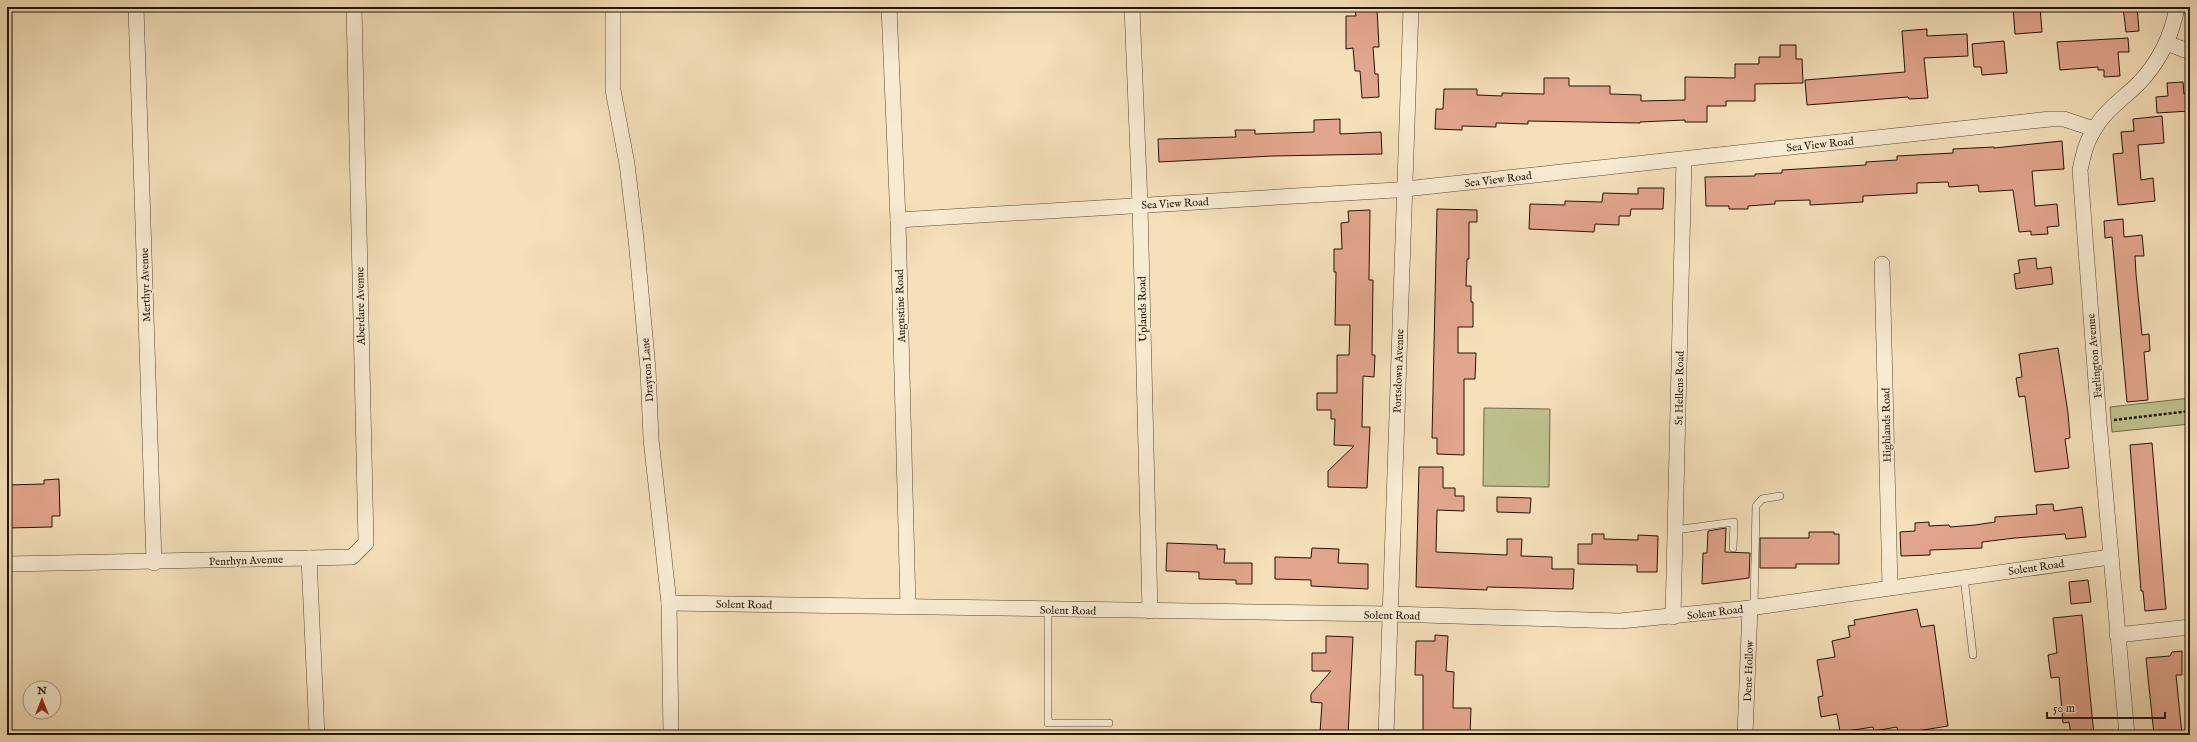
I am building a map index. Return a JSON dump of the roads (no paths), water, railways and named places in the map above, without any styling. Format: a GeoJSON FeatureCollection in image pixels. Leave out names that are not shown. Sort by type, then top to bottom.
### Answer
{"type":"FeatureCollection","features":[{"type":"Feature","properties":{"kind":"street","name":"Merthyr Avenue"},"geometry":{"type":"LineString","coordinates":[[136,7],[154,563]]}},
{"type":"Feature","properties":{"kind":"street","name":"Aberdare Avenue"},"geometry":{"type":"LineString","coordinates":[[309,558],[352,557],[366,543],[354,7]]}},
{"type":"Feature","properties":{"kind":"street","name":"Drayton Lane"},"geometry":{"type":"LineString","coordinates":[[613,7],[613,90],[627,164],[636,239],[648,369],[651,439],[668,603],[671,735]]}},
{"type":"Feature","properties":{"kind":"street","name":"Augustine Road"},"geometry":{"type":"LineString","coordinates":[[889,7],[898,220],[908,606]]}},
{"type":"Feature","properties":{"kind":"street","name":"Uplands Road"},"geometry":{"type":"LineString","coordinates":[[1132,7],[1140,205],[1150,611]]}},
{"type":"Feature","properties":{"kind":"street","name":"Portsdown Avenue"},"geometry":{"type":"LineString","coordinates":[[1386,735],[1411,7]]}},
{"type":"Feature","properties":{"kind":"street","name":"Farlington Avenue"},"geometry":{"type":"LineString","coordinates":[[2126,735],[2099,422],[2080,170],[2085,148],[2094,129],[2110,110],[2140,82],[2167,43],[2177,7]]}},
{"type":"Feature","properties":{"kind":"street"},"geometry":{"type":"LineString","coordinates":[[2167,43],[2190,52]]}},
{"type":"Feature","properties":{"kind":"street","name":"Sea View Road"},"geometry":{"type":"LineString","coordinates":[[898,220],[1404,190],[2050,119],[2064,119],[2094,129]]}},
{"type":"Feature","properties":{"kind":"street","name":"St Hellens Road"},"geometry":{"type":"LineString","coordinates":[[1673,617],[1684,159]]}},
{"type":"Feature","properties":{"kind":"street","name":"Highlands Road"},"geometry":{"type":"LineString","coordinates":[[1882,264],[1890,587]]}},
{"type":"Feature","properties":{"kind":"street","name":"Solent Road"},"geometry":{"type":"LineString","coordinates":[[668,603],[908,606],[1048,610],[1391,614],[1620,621],[1673,617],[1752,607],[2110,557]]}},
{"type":"Feature","properties":{"kind":"street","name":"Penrhyn Avenue"},"geometry":{"type":"LineString","coordinates":[[7,564],[154,563],[309,558]]}},
{"type":"Feature","properties":{"kind":"street"},"geometry":{"type":"LineString","coordinates":[[309,558],[317,735]]}},
{"type":"Feature","properties":{"kind":"street","name":"Dene Hollow"},"geometry":{"type":"LineString","coordinates":[[1745,735],[1752,607]]}},
{"type":"Feature","properties":{"kind":"street"},"geometry":{"type":"LineString","coordinates":[[2117,634],[2190,626]]}},
{"type":"Feature","properties":{"kind":"lane"},"geometry":{"type":"LineString","coordinates":[[1752,607],[1756,506],[1762,500],[1780,496]]}},
{"type":"Feature","properties":{"kind":"lane"},"geometry":{"type":"LineString","coordinates":[[1675,530],[1734,522],[1733,548]]}},
{"type":"Feature","properties":{"kind":"lane"},"geometry":{"type":"LineString","coordinates":[[1964,577],[1973,655]]}},
{"type":"Feature","properties":{"kind":"lane"},"geometry":{"type":"LineString","coordinates":[[1048,610],[1048,724],[1109,724]]}}]}
